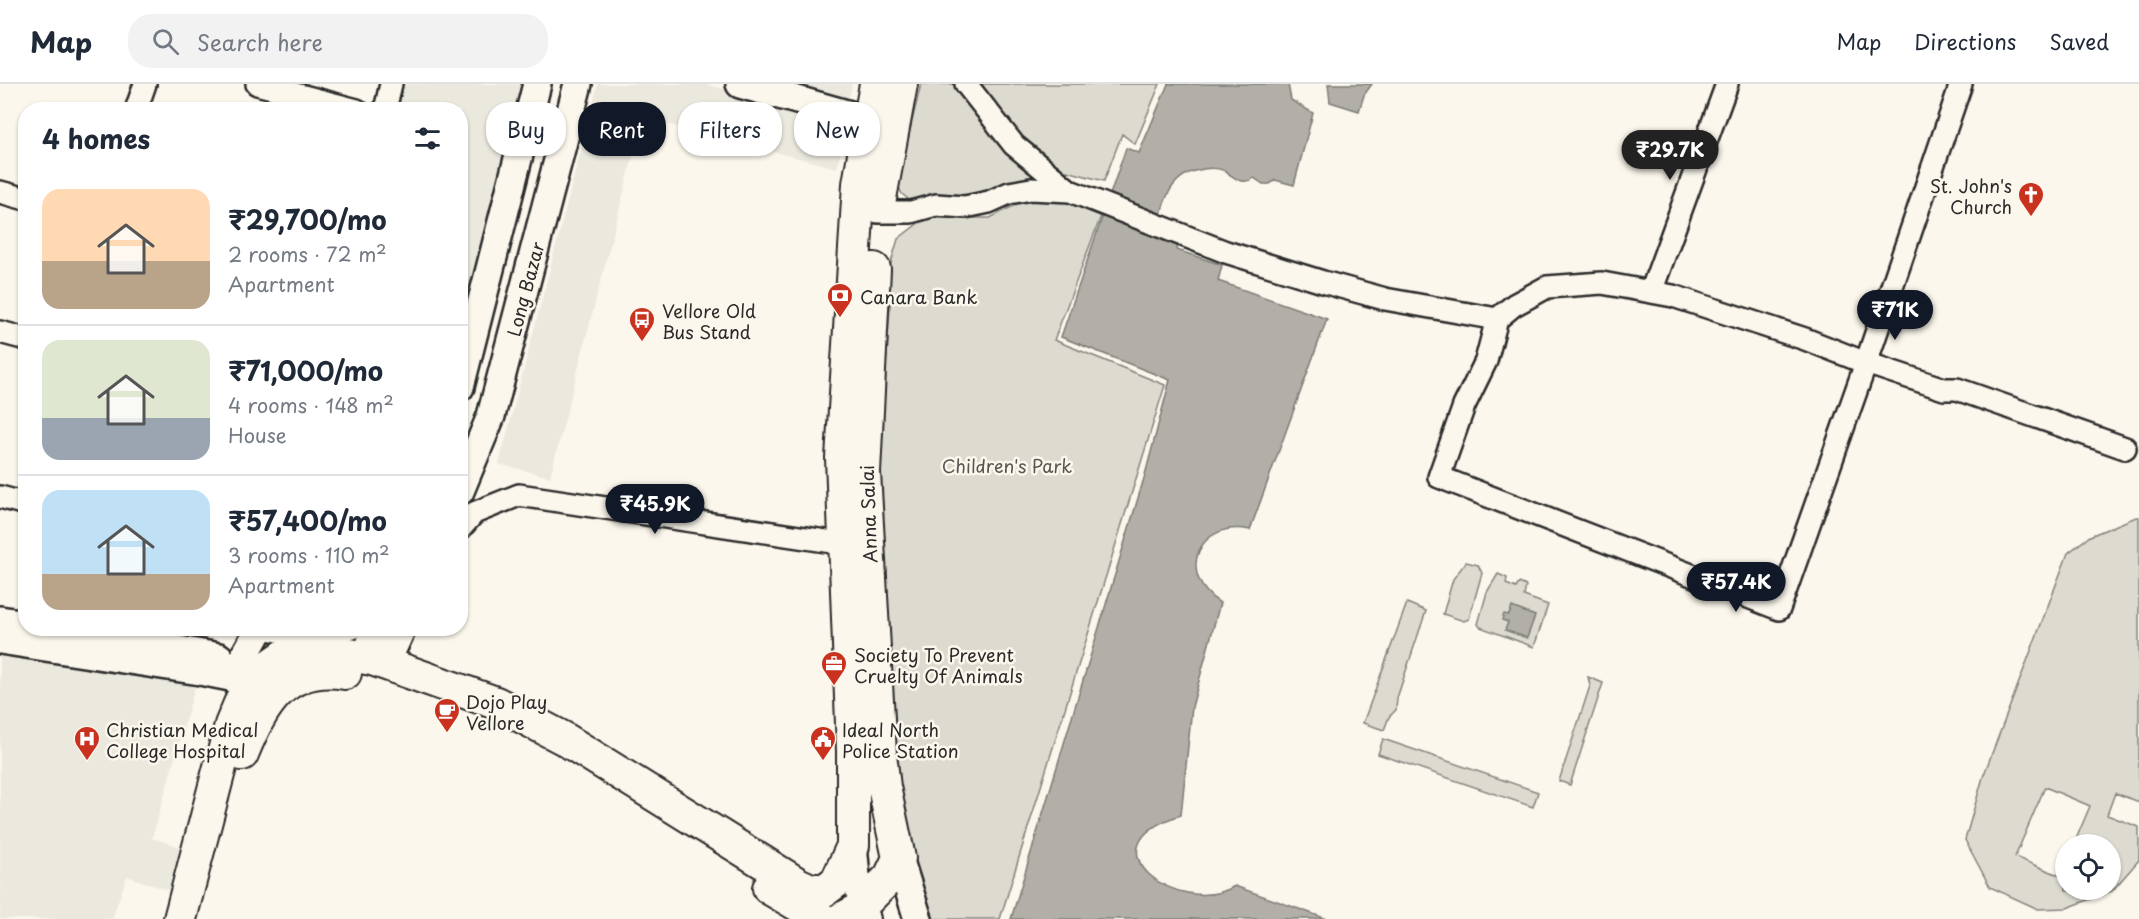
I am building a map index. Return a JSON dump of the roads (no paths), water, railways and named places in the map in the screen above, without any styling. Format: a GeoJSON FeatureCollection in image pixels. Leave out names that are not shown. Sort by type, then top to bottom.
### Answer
{"type":"FeatureCollection","features":[{"type":"Feature","properties":{"kind":"highway","name":"Anna Salai"},"geometry":{"type":"LineString","coordinates":[[872,102],[876,84]]}},
{"type":"Feature","properties":{"kind":"highway","name":"Anna Salai"},"geometry":{"type":"LineString","coordinates":[[899,858],[884,787],[880,754],[864,472],[878,212],[884,163],[901,84]]}},
{"type":"Feature","properties":{"kind":"highway","name":"Anna Salai"},"geometry":{"type":"LineString","coordinates":[[835,912],[811,890],[825,890],[837,881],[853,846],[854,762],[842,458],[858,195],[863,156]]}},
{"type":"Feature","properties":{"kind":"highway"},"geometry":{"type":"LineString","coordinates":[[180,919],[231,725],[262,674],[284,656],[306,652],[376,660],[496,703],[554,733],[835,912]]}},
{"type":"Feature","properties":{"kind":"highway"},"geometry":{"type":"LineString","coordinates":[[262,674],[336,671],[440,697],[545,746],[835,912]]}},
{"type":"Feature","properties":{"kind":"highway"},"geometry":{"type":"LineString","coordinates":[[199,919],[238,764],[266,703],[262,674]]}},
{"type":"Feature","properties":{"kind":"highway"},"geometry":{"type":"LineString","coordinates":[[835,912],[890,877],[899,858]]}},
{"type":"Feature","properties":{"kind":"main road"},"geometry":{"type":"LineString","coordinates":[[468,356],[537,84]]}},
{"type":"Feature","properties":{"kind":"main road","name":"Long Bazar"},"geometry":{"type":"LineString","coordinates":[[468,472],[491,416],[578,84]]}},
{"type":"Feature","properties":{"kind":"main road"},"geometry":{"type":"LineString","coordinates":[[740,84],[804,102]]}},
{"type":"Feature","properties":{"kind":"main road"},"geometry":{"type":"LineString","coordinates":[[0,620],[18,623]]}},
{"type":"Feature","properties":{"kind":"main road"},"geometry":{"type":"LineString","coordinates":[[106,636],[182,648],[262,674]]}},
{"type":"Feature","properties":{"kind":"main road"},"geometry":{"type":"LineString","coordinates":[[261,636],[262,674]]}},
{"type":"Feature","properties":{"kind":"main road"},"geometry":{"type":"LineString","coordinates":[[376,660],[377,636]]}},
{"type":"Feature","properties":{"kind":"main road"},"geometry":{"type":"LineString","coordinates":[[376,660],[396,636]]}},
{"type":"Feature","properties":{"kind":"main road"},"geometry":{"type":"LineString","coordinates":[[0,640],[262,674]]}},
{"type":"Feature","properties":{"kind":"main road"},"geometry":{"type":"LineString","coordinates":[[835,912],[853,846]]}},
{"type":"Feature","properties":{"kind":"main road"},"geometry":{"type":"LineString","coordinates":[[899,858],[918,919]]}},
{"type":"Feature","properties":{"kind":"street"},"geometry":{"type":"LineString","coordinates":[[138,102],[145,84]]}},
{"type":"Feature","properties":{"kind":"street"},"geometry":{"type":"LineString","coordinates":[[257,84],[326,102]]}},
{"type":"Feature","properties":{"kind":"street"},"geometry":{"type":"LineString","coordinates":[[386,102],[391,84]]}},
{"type":"Feature","properties":{"kind":"street"},"geometry":{"type":"LineString","coordinates":[[966,84],[1014,145],[1070,191],[1226,252],[1384,299],[1497,319]]}},
{"type":"Feature","properties":{"kind":"street"},"geometry":{"type":"LineString","coordinates":[[1651,292],[1727,84]]}},
{"type":"Feature","properties":{"kind":"street"},"geometry":{"type":"LineString","coordinates":[[1961,84],[1866,363],[1779,609],[1439,477],[1464,406],[1486,361],[1497,319],[1514,305],[1547,287],[1602,283],[1673,296],[1805,339],[1866,363],[1944,389],[1957,389],[2125,448]]}},
{"type":"Feature","properties":{"kind":"street"},"geometry":{"type":"LineString","coordinates":[[878,212],[911,212],[936,205],[965,207],[989,202],[1009,193],[1031,189],[1070,191]]}},
{"type":"Feature","properties":{"kind":"street"},"geometry":{"type":"LineString","coordinates":[[0,192],[18,197]]}},
{"type":"Feature","properties":{"kind":"street"},"geometry":{"type":"LineString","coordinates":[[0,332],[18,337]]}},
{"type":"Feature","properties":{"kind":"street"},"geometry":{"type":"LineString","coordinates":[[468,520],[474,513],[519,495],[846,544]]}},
{"type":"Feature","properties":{"kind":"street"},"geometry":{"type":"LineString","coordinates":[[0,497],[18,502]]}},
{"type":"Feature","properties":{"kind":"place","name":"St. John's Church"},"geometry":{"type":"Point","coordinates":[2031,218]}},
{"type":"Feature","properties":{"kind":"place","name":"Canara Bank"},"geometry":{"type":"Point","coordinates":[840,319]}},
{"type":"Feature","properties":{"kind":"place","name":"Vellore Old Bus Stand"},"geometry":{"type":"Point","coordinates":[642,343]}},
{"type":"Feature","properties":{"kind":"place","name":"Society To Prevent Cruelty Of Animals"},"geometry":{"type":"Point","coordinates":[834,687]}},
{"type":"Feature","properties":{"kind":"place","name":"Dojo Play Vellore"},"geometry":{"type":"Point","coordinates":[447,734]}},
{"type":"Feature","properties":{"kind":"place","name":"Christian Medical College Hospital"},"geometry":{"type":"Point","coordinates":[87,762]}},
{"type":"Feature","properties":{"kind":"place","name":"Ideal North Police Station"},"geometry":{"type":"Point","coordinates":[823,762]}},
{"type":"Feature","properties":{"kind":"park label","name":"Children's Park"},"geometry":{"type":"Point","coordinates":[1007,465]}}]}
